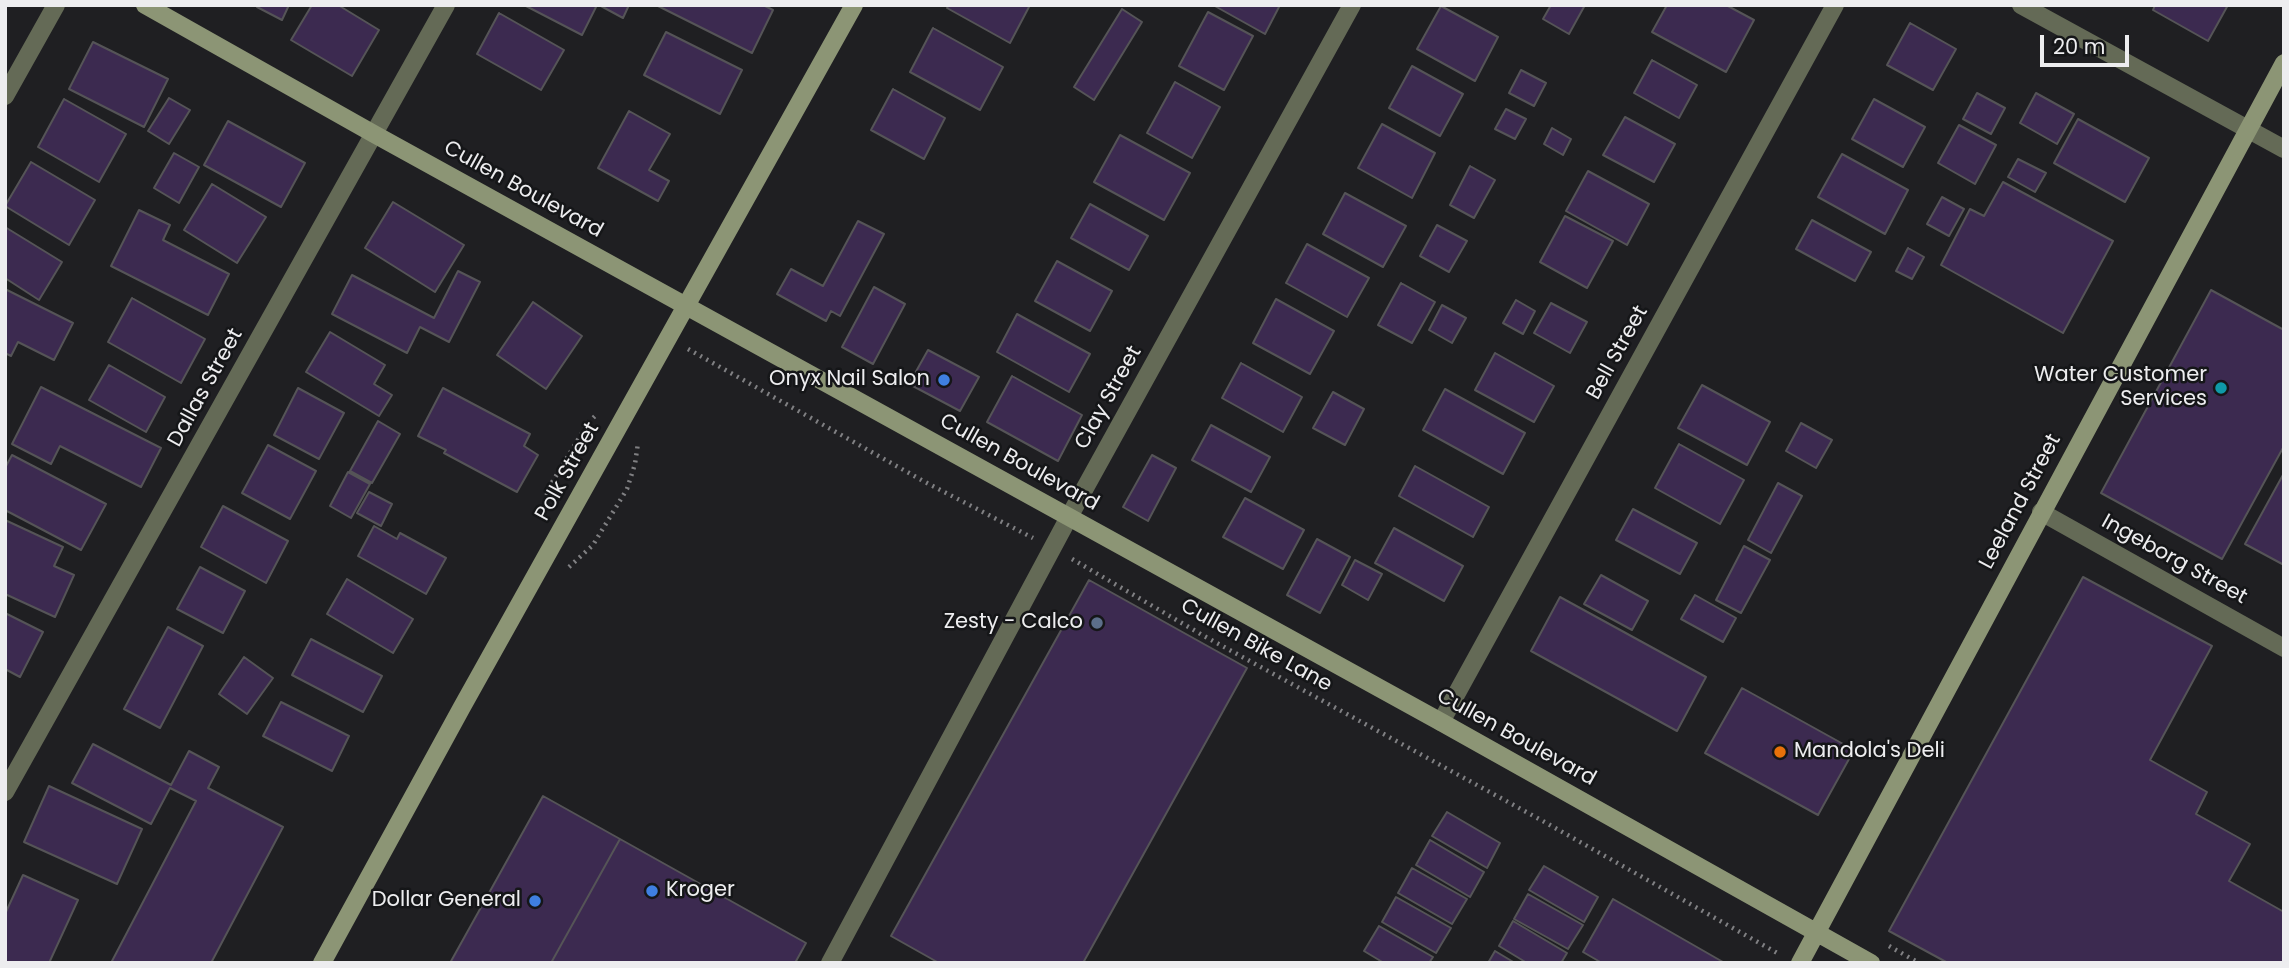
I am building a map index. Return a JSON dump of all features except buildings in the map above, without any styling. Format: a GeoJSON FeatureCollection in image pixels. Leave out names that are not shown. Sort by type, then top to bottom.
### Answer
{"type":"FeatureCollection","features":[{"type":"Feature","properties":{"kind":"main road","name":"Cullen Boulevard"},"geometry":{"type":"LineString","coordinates":[[145,5],[1871,963]]}},
{"type":"Feature","properties":{"kind":"main road","name":"Polk Street"},"geometry":{"type":"LineString","coordinates":[[322,963],[854,5]]}},
{"type":"Feature","properties":{"kind":"main road","name":"Leeland Street"},"geometry":{"type":"LineString","coordinates":[[1800,963],[2284,63]]}},
{"type":"Feature","properties":{"kind":"street"},"geometry":{"type":"LineString","coordinates":[[5,96],[56,5]]}},
{"type":"Feature","properties":{"kind":"street","name":"Dallas Street"},"geometry":{"type":"LineString","coordinates":[[5,792],[446,5]]}},
{"type":"Feature","properties":{"kind":"street","name":"Clay Street"},"geometry":{"type":"LineString","coordinates":[[830,963],[1069,517],[1352,5]]}},
{"type":"Feature","properties":{"kind":"street","name":"Bell Street"},"geometry":{"type":"LineString","coordinates":[[1441,722],[1835,5]]}},
{"type":"Feature","properties":{"kind":"street"},"geometry":{"type":"LineString","coordinates":[[2021,5],[2284,149]]}},
{"type":"Feature","properties":{"kind":"street","name":"Ingeborg Street"},"geometry":{"type":"LineString","coordinates":[[2041,512],[2284,648]]}},
{"type":"Feature","properties":{"kind":"path","name":"Cullen Bike Lane"},"geometry":{"type":"LineString","coordinates":[[688,349],[925,482],[1053,548],[1204,636],[1783,956]]}},
{"type":"Feature","properties":{"kind":"place","name":"Onyx Nail Salon"},"geometry":{"type":"Point","coordinates":[944,380]}},
{"type":"Feature","properties":{"kind":"place","name":"Water Customer Services"},"geometry":{"type":"Point","coordinates":[2221,388]}},
{"type":"Feature","properties":{"kind":"place","name":"Zesty - Calco"},"geometry":{"type":"Point","coordinates":[1097,623]}},
{"type":"Feature","properties":{"kind":"place","name":"Mandola's Deli"},"geometry":{"type":"Point","coordinates":[1780,752]}},
{"type":"Feature","properties":{"kind":"place","name":"Kroger"},"geometry":{"type":"Point","coordinates":[652,891]}},
{"type":"Feature","properties":{"kind":"place","name":"Dollar General"},"geometry":{"type":"Point","coordinates":[535,901]}}]}
